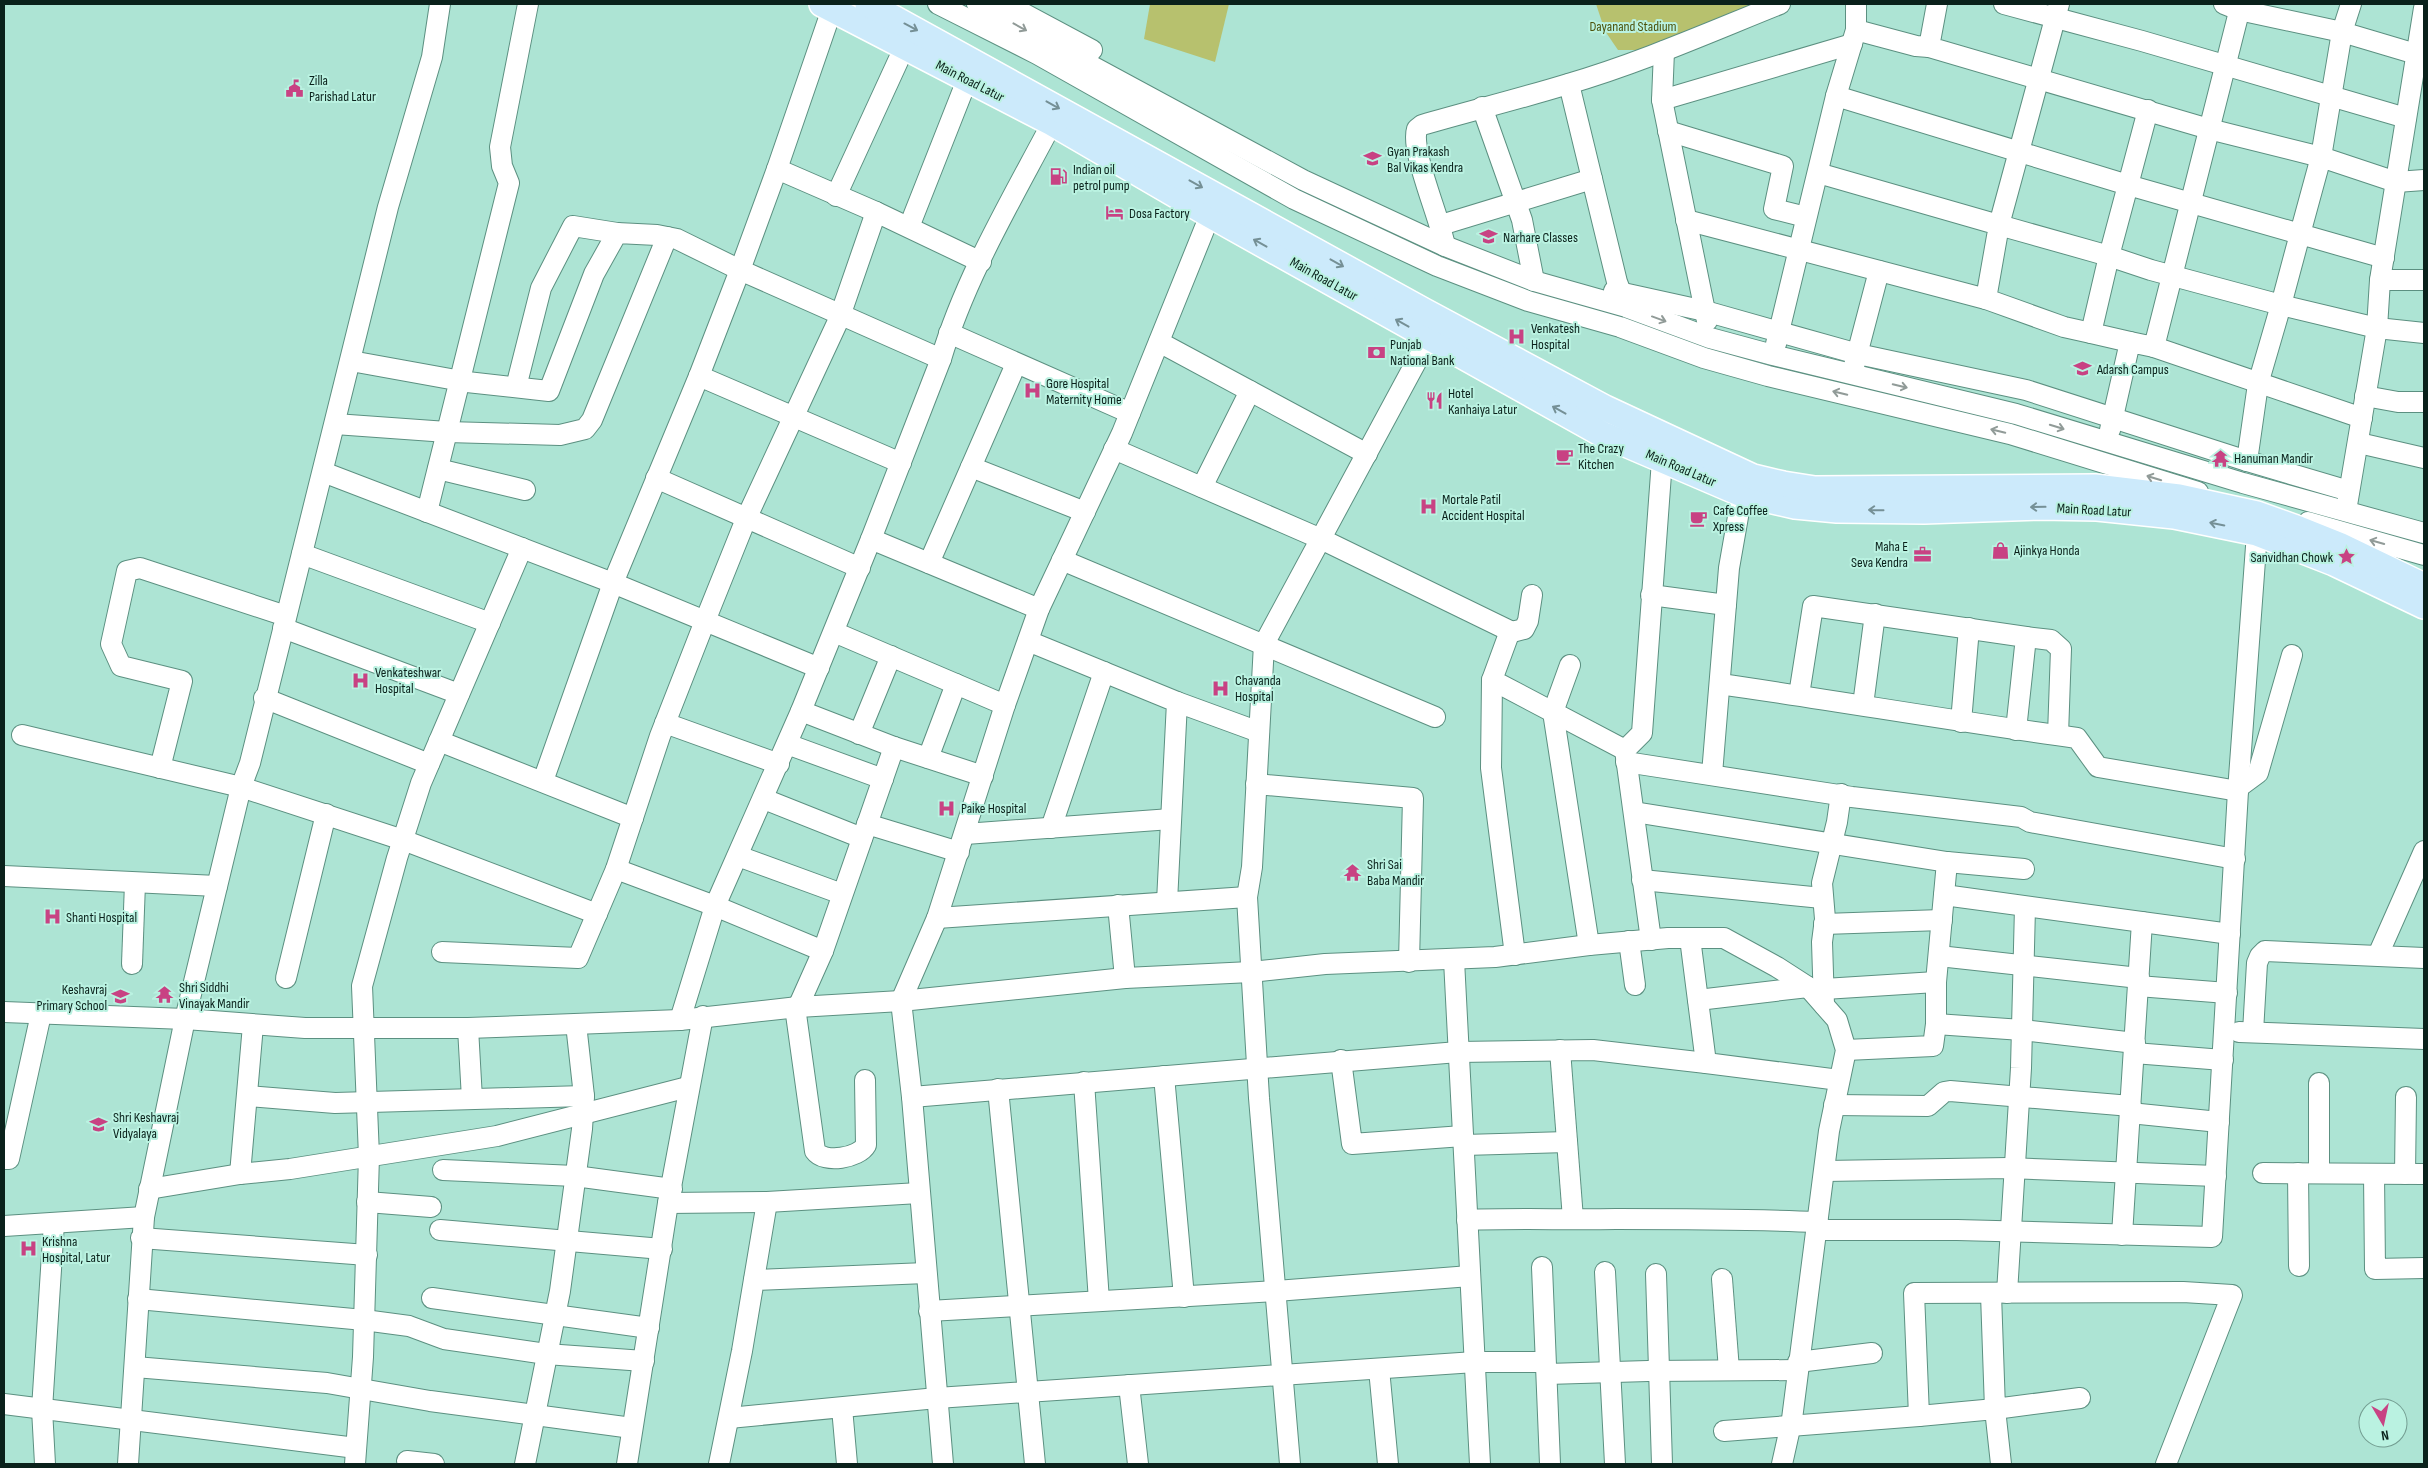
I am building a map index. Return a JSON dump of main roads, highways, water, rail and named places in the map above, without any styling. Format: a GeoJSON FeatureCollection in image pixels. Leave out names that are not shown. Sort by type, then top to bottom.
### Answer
{"type":"FeatureCollection","features":[{"type":"Feature","properties":{"kind":"main road","name":"Main Road Latur"},"geometry":{"type":"LineString","coordinates":[[868,4],[1424,311],[1605,408],[1753,477],[1815,489],[2096,487],[2179,497],[2258,518],[2338,547],[2424,586]]}},
{"type":"Feature","properties":{"kind":"main road","name":"Main Road Latur"},"geometry":{"type":"LineString","coordinates":[[827,6],[904,48],[1052,123],[1210,215],[1602,434],[1742,494],[1795,506],[1837,510],[1924,511],[2040,507],[2097,508],[2174,516],[2258,518]]}},
{"type":"Feature","properties":{"kind":"main road","name":"Main Road Latur"},"geometry":{"type":"LineString","coordinates":[[2338,547],[2424,606]]}},
{"type":"Feature","properties":{"kind":"place","name":"Zilla Parishad Latur"},"geometry":{"type":"Point","coordinates":[295,88]}},
{"type":"Feature","properties":{"kind":"place","name":"Gyan Prakash Bal Vikas Kendra"},"geometry":{"type":"Point","coordinates":[1373,159]}},
{"type":"Feature","properties":{"kind":"place","name":"Indian oil petrol pump"},"geometry":{"type":"Point","coordinates":[1059,177]}},
{"type":"Feature","properties":{"kind":"place","name":"Dosa Factory"},"geometry":{"type":"Point","coordinates":[1115,213]}},
{"type":"Feature","properties":{"kind":"place","name":"Narhare Classes"},"geometry":{"type":"Point","coordinates":[1489,237]}},
{"type":"Feature","properties":{"kind":"place","name":"Venkatesh Hospital"},"geometry":{"type":"Point","coordinates":[1517,336]}},
{"type":"Feature","properties":{"kind":"place","name":"Punjab National Bank"},"geometry":{"type":"Point","coordinates":[1376,352]}},
{"type":"Feature","properties":{"kind":"place","name":"Adarsh Campus"},"geometry":{"type":"Point","coordinates":[2083,369]}},
{"type":"Feature","properties":{"kind":"place","name":"Gore Hospital Maternity Home"},"geometry":{"type":"Point","coordinates":[1032,391]}},
{"type":"Feature","properties":{"kind":"place","name":"Hotel Kanhaiya Latur"},"geometry":{"type":"Point","coordinates":[1434,401]}},
{"type":"Feature","properties":{"kind":"place","name":"The Crazy Kitchen"},"geometry":{"type":"Point","coordinates":[1564,456]}},
{"type":"Feature","properties":{"kind":"place","name":"Hanuman Mandir"},"geometry":{"type":"Point","coordinates":[2220,458]}},
{"type":"Feature","properties":{"kind":"place","name":"Mortale Patil Accident Hospital"},"geometry":{"type":"Point","coordinates":[1428,507]}},
{"type":"Feature","properties":{"kind":"place","name":"Cafe Coffee Xpress"},"geometry":{"type":"Point","coordinates":[1699,518]}},
{"type":"Feature","properties":{"kind":"place","name":"Ajinkya Honda"},"geometry":{"type":"Point","coordinates":[2000,550]}},
{"type":"Feature","properties":{"kind":"place","name":"Maha E Seva Kendra"},"geometry":{"type":"Point","coordinates":[1922,554]}},
{"type":"Feature","properties":{"kind":"place","name":"Sanvidhan Chowk"},"geometry":{"type":"Point","coordinates":[2347,557]}},
{"type":"Feature","properties":{"kind":"place","name":"Venkateshwar Hospital"},"geometry":{"type":"Point","coordinates":[361,680]}},
{"type":"Feature","properties":{"kind":"place","name":"Chavanda Hospital"},"geometry":{"type":"Point","coordinates":[1221,688]}},
{"type":"Feature","properties":{"kind":"place","name":"Paike Hospital"},"geometry":{"type":"Point","coordinates":[947,808]}},
{"type":"Feature","properties":{"kind":"place","name":"Shri Sai Baba Mandir"},"geometry":{"type":"Point","coordinates":[1353,872]}},
{"type":"Feature","properties":{"kind":"place","name":"Shanti Hospital"},"geometry":{"type":"Point","coordinates":[52,917]}},
{"type":"Feature","properties":{"kind":"place","name":"Shri Siddhi Vinayak Mandir"},"geometry":{"type":"Point","coordinates":[165,995]}},
{"type":"Feature","properties":{"kind":"place","name":"Keshavraj Primary School"},"geometry":{"type":"Point","coordinates":[121,997]}},
{"type":"Feature","properties":{"kind":"place","name":"Shri Keshavraj Vidyalaya"},"geometry":{"type":"Point","coordinates":[99,1125]}},
{"type":"Feature","properties":{"kind":"place","name":"Krishna Hospital, Latur"},"geometry":{"type":"Point","coordinates":[28,1249]}},
{"type":"Feature","properties":{"kind":"park label","name":"Dayanand Stadium"},"geometry":{"type":"Point","coordinates":[1633,26]}}]}
